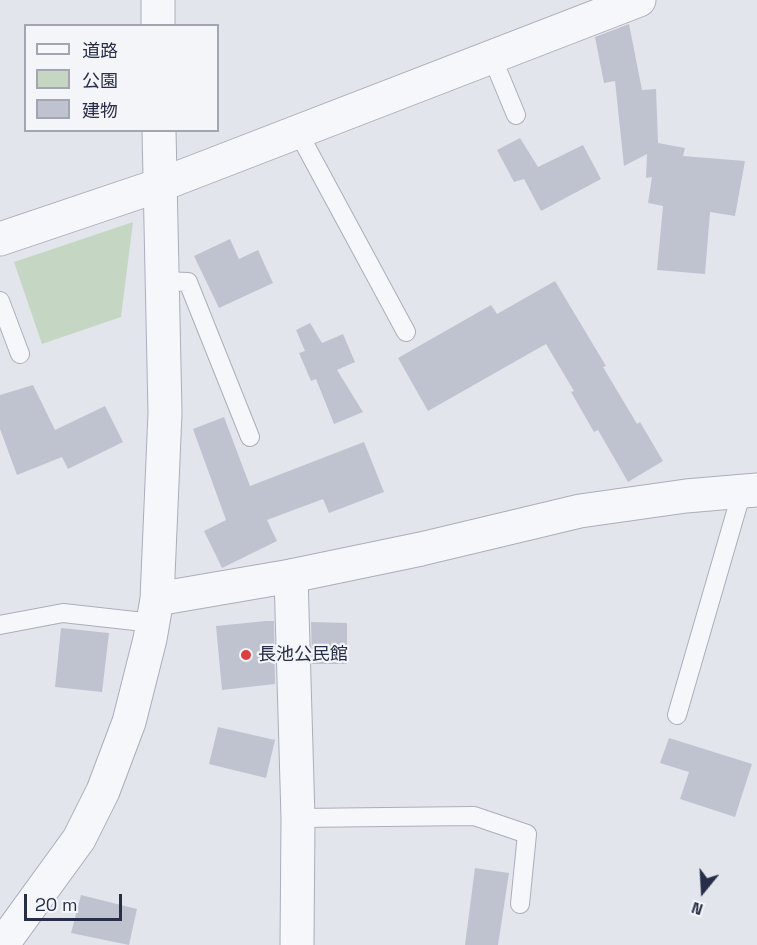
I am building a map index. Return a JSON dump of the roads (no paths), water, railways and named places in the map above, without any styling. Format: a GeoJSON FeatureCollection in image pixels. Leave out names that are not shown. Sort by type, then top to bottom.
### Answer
{"type":"FeatureCollection","features":[{"type":"Feature","properties":{"kind":"street"},"geometry":{"type":"LineString","coordinates":[[158,0],[158,24]]}},
{"type":"Feature","properties":{"kind":"street"},"geometry":{"type":"LineString","coordinates":[[0,239],[160,185],[639,0]]}},
{"type":"Feature","properties":{"kind":"street"},"geometry":{"type":"LineString","coordinates":[[2,945],[79,839],[103,791],[129,722],[155,611],[165,413],[159,132]]}},
{"type":"Feature","properties":{"kind":"street"},"geometry":{"type":"LineString","coordinates":[[155,611],[291,576],[422,549],[580,511],[686,496],[750,491]]}},
{"type":"Feature","properties":{"kind":"street"},"geometry":{"type":"LineString","coordinates":[[291,576],[298,818],[297,945]]}},
{"type":"Feature","properties":{"kind":"lane"},"geometry":{"type":"LineString","coordinates":[[492,57],[516,114]]}},
{"type":"Feature","properties":{"kind":"lane"},"geometry":{"type":"LineString","coordinates":[[298,132],[406,332]]}},
{"type":"Feature","properties":{"kind":"lane"},"geometry":{"type":"LineString","coordinates":[[162,280],[188,282],[250,437]]}},
{"type":"Feature","properties":{"kind":"lane"},"geometry":{"type":"LineString","coordinates":[[0,301],[20,354]]}},
{"type":"Feature","properties":{"kind":"lane"},"geometry":{"type":"LineString","coordinates":[[677,715],[750,491]]}},
{"type":"Feature","properties":{"kind":"lane"},"geometry":{"type":"LineString","coordinates":[[0,625],[63,613],[155,611]]}},
{"type":"Feature","properties":{"kind":"lane"},"geometry":{"type":"LineString","coordinates":[[298,818],[474,816],[527,834],[520,904]]}},
{"type":"Feature","properties":{"kind":"place","name":"長池公民館"},"geometry":{"type":"Point","coordinates":[246,655]}}]}
